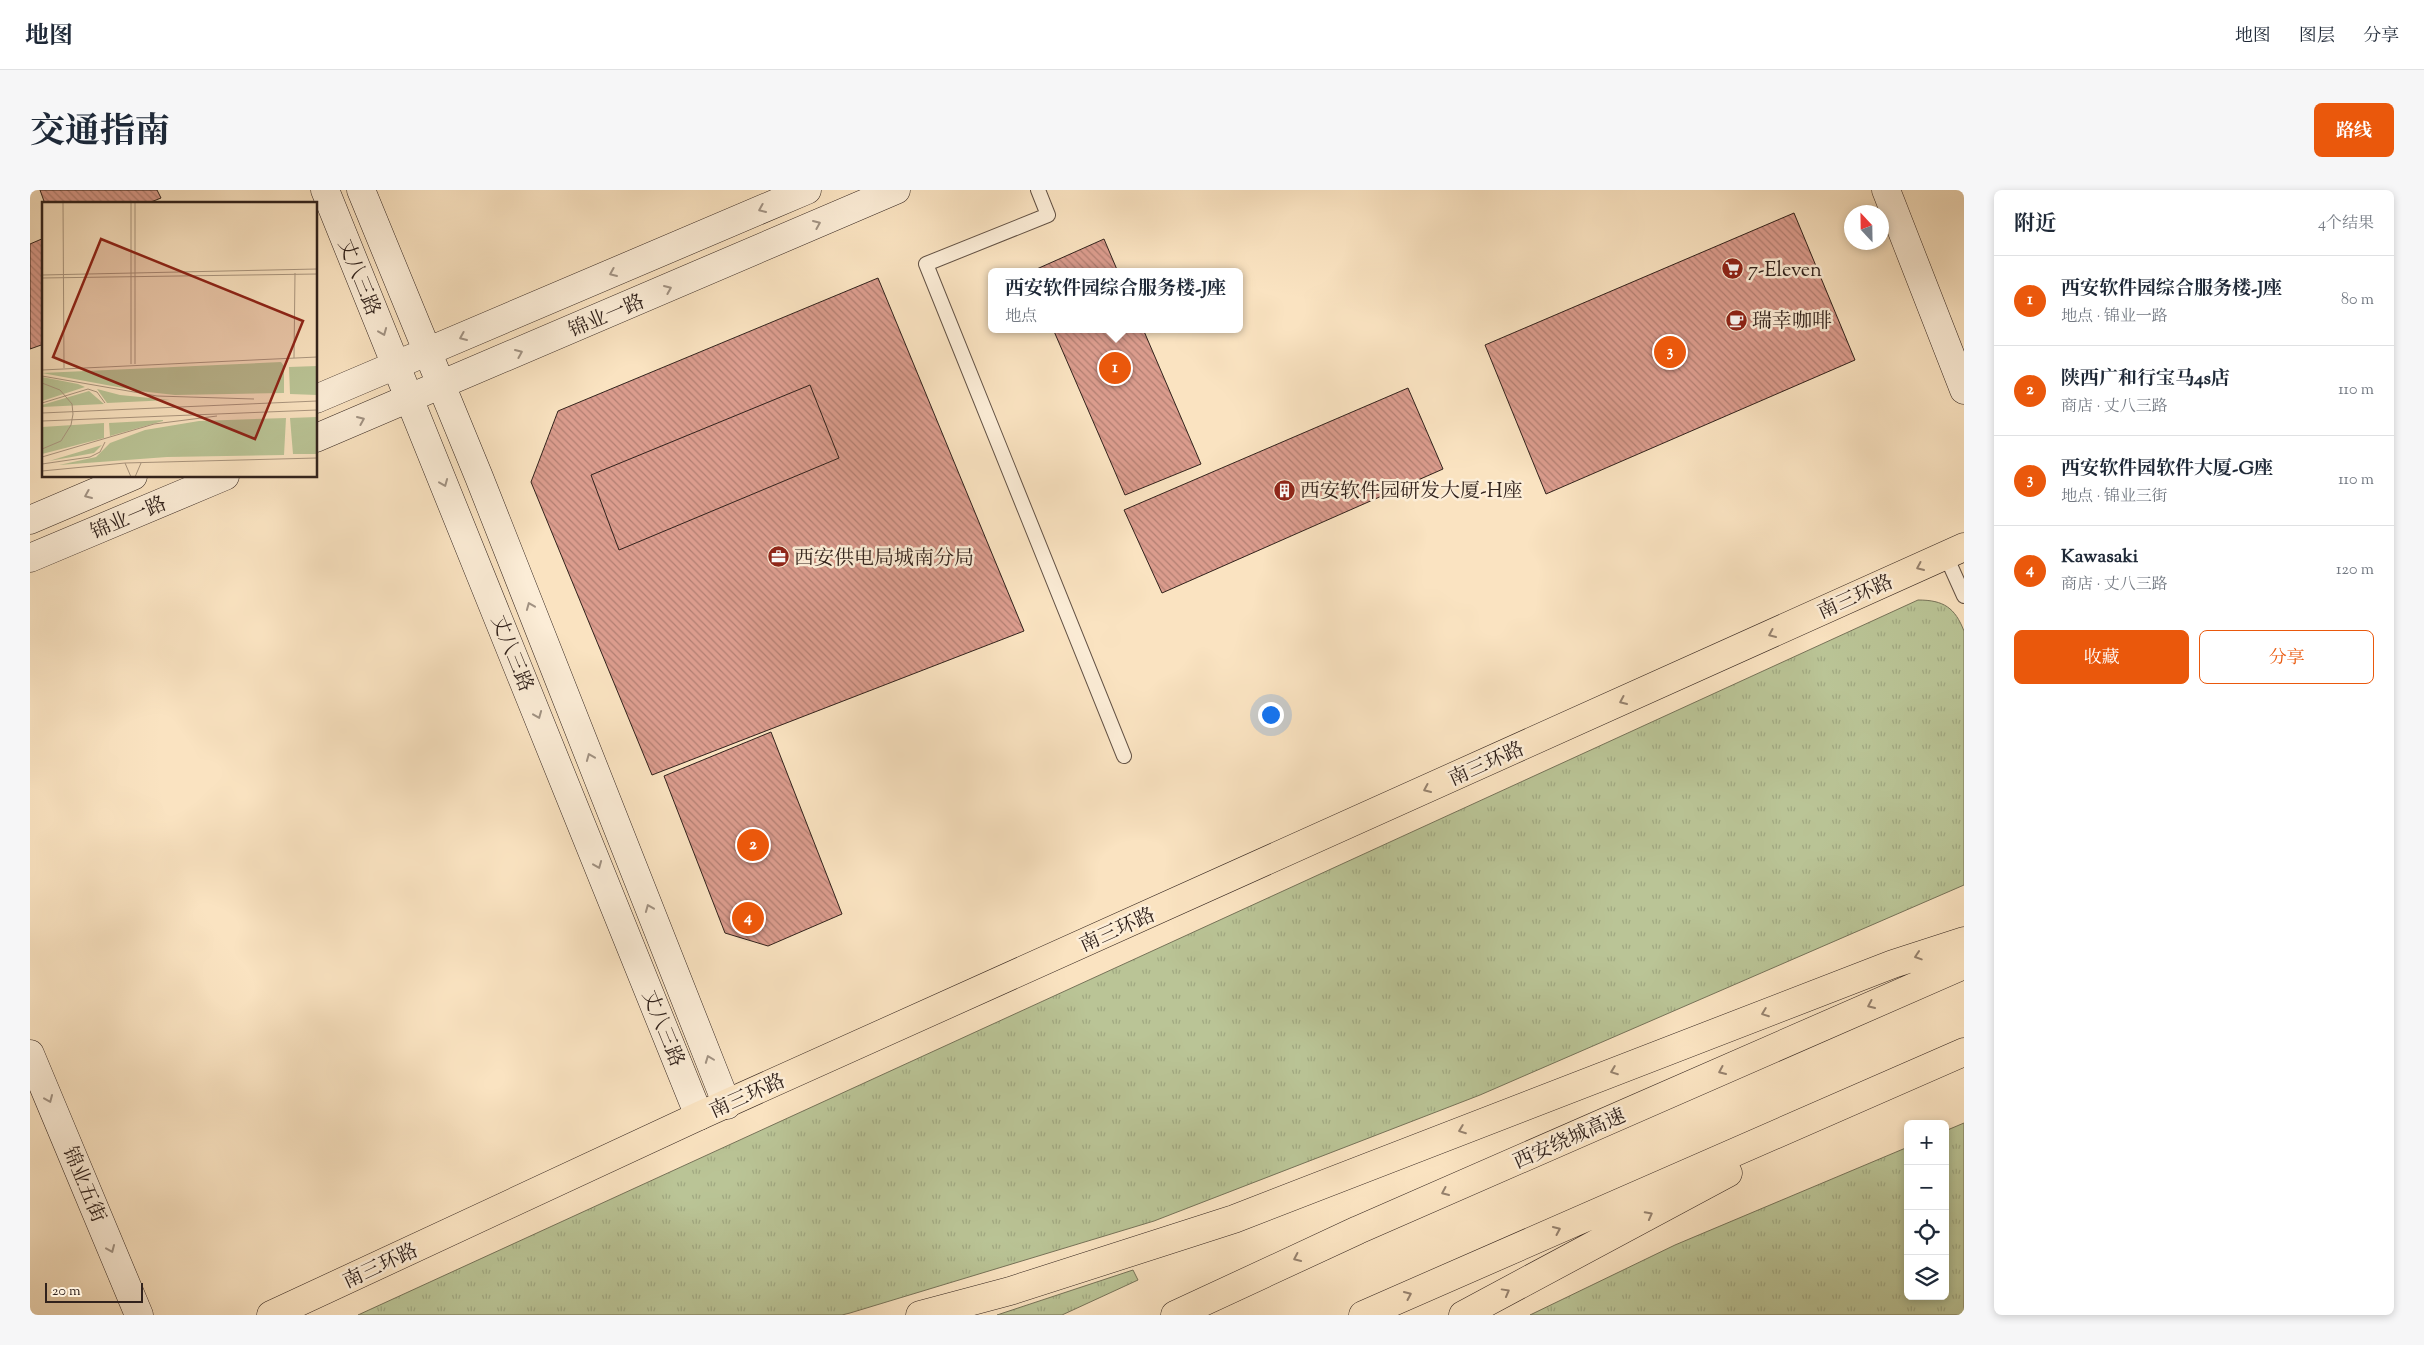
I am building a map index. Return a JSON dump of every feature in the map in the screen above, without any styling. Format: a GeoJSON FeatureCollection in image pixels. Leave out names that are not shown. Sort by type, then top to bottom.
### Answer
{"type":"FeatureCollection","features":[{"type":"Feature","properties":{"kind":"highway","name":"南三环路"},"geometry":{"type":"LineString","coordinates":[[271,1315],[699,1116],[1955,551]]}},
{"type":"Feature","properties":{"kind":"highway"},"geometry":{"type":"LineString","coordinates":[[920,1315],[1010,1291],[1234,1219],[1875,971],[1964,941]]}},
{"type":"Feature","properties":{"kind":"highway","name":"西安绕城高速"},"geometry":{"type":"LineString","coordinates":[[1175,1315],[1368,1226],[1964,965]]}},
{"type":"Feature","properties":{"kind":"highway"},"geometry":{"type":"LineString","coordinates":[[1364,1315],[1964,1052]]}},
{"type":"Feature","properties":{"kind":"highway"},"geometry":{"type":"LineString","coordinates":[[1463,1315],[1922,1070]]}},
{"type":"Feature","properties":{"kind":"street","name":"丈八三路"},"geometry":{"type":"LineString","coordinates":[[325,190],[699,1116]]}},
{"type":"Feature","properties":{"kind":"street","name":"丈八三路"},"geometry":{"type":"LineString","coordinates":[[361,190],[442,386],[727,1105]]}},
{"type":"Feature","properties":{"kind":"street","name":"锦业一路"},"geometry":{"type":"LineString","coordinates":[[318,398],[807,190]]}},
{"type":"Feature","properties":{"kind":"street","name":"锦业一路"},"geometry":{"type":"LineString","coordinates":[[318,437],[442,386],[896,190]]}},
{"type":"Feature","properties":{"kind":"street"},"geometry":{"type":"LineString","coordinates":[[1886,190],[1964,390]]}},
{"type":"Feature","properties":{"kind":"street","name":"锦业一路"},"geometry":{"type":"LineString","coordinates":[[30,520],[128,478]]}},
{"type":"Feature","properties":{"kind":"street","name":"锦业一路"},"geometry":{"type":"LineString","coordinates":[[30,558],[221,478]]}},
{"type":"Feature","properties":{"kind":"street","name":"锦业五街"},"geometry":{"type":"LineString","coordinates":[[30,1054],[139,1315]]}},
{"type":"Feature","properties":{"kind":"lane"},"geometry":{"type":"LineString","coordinates":[[1038,190],[1048,215],[926,264],[1124,756]]}},
{"type":"Feature","properties":{"kind":"lane"},"geometry":{"type":"LineString","coordinates":[[1955,551],[1964,596]]}},
{"type":"Feature","properties":{"kind":"green space"},"geometry":{"type":"Polygon","coordinates":[[[1918,600],[1927,600],[1947,607],[1957,616],[1964,631],[1964,885],[1480,1095],[1154,1221],[850,1313],[842,1315],[358,1315],[1918,600]]]}},
{"type":"Feature","properties":{"kind":"green space"},"geometry":{"type":"Polygon","coordinates":[[[1964,1123],[1964,1315],[1530,1315],[1675,1245],[1904,1149],[1904,1300],[1949,1300],[1949,1129],[1964,1123]]]}},
{"type":"Feature","properties":{"kind":"green space"},"geometry":{"type":"Polygon","coordinates":[[[1133,1270],[1138,1280],[1062,1315],[997,1315],[1133,1270]]]}},
{"type":"Feature","properties":{"kind":"building"},"geometry":{"type":"Polygon","coordinates":[[[40,190],[157,190],[161,198],[151,202],[44,202],[40,190]]]}},
{"type":"Feature","properties":{"kind":"building"},"geometry":{"type":"Polygon","coordinates":[[[1794,213],[1855,360],[1546,494],[1485,345],[1794,213]]]}},
{"type":"Feature","properties":{"kind":"building"},"geometry":{"type":"Polygon","coordinates":[[[42,239],[42,345],[30,349],[30,244],[42,239]]]}},
{"type":"Feature","properties":{"kind":"building"},"geometry":{"type":"Polygon","coordinates":[[[1104,239],[1116,268],[1039,268],[1104,239]]]}},
{"type":"Feature","properties":{"kind":"building","name":"西安供电局城南分局"},"geometry":{"type":"Polygon","coordinates":[[[878,278],[1024,631],[652,775],[531,482],[558,411],[878,278]]]}},
{"type":"Feature","properties":{"kind":"building"},"geometry":{"type":"Polygon","coordinates":[[[1055,333],[1145,333],[1201,464],[1125,495],[1055,333]]]}},
{"type":"Feature","properties":{"kind":"building"},"geometry":{"type":"Polygon","coordinates":[[[810,385],[839,458],[619,550],[591,475],[810,385]]]}},
{"type":"Feature","properties":{"kind":"building","name":"西安软件园研发大厦-H座"},"geometry":{"type":"Polygon","coordinates":[[[1408,388],[1443,469],[1162,593],[1124,510],[1408,388]]]}},
{"type":"Feature","properties":{"kind":"building"},"geometry":{"type":"Polygon","coordinates":[[[771,732],[842,914],[768,946],[725,933],[664,776],[771,732]]]}},
{"type":"Feature","properties":{"kind":"place","name":"7-Eleven"},"geometry":{"type":"Point","coordinates":[1732,269]}},
{"type":"Feature","properties":{"kind":"place","name":"瑞幸咖啡"},"geometry":{"type":"Point","coordinates":[1736,320]}},
{"type":"Feature","properties":{"kind":"place","name":"西安软件园软件大厦-G座"},"geometry":{"type":"Point","coordinates":[1670,352]}},
{"type":"Feature","properties":{"kind":"place","name":"西安软件园综合服务楼-J座"},"geometry":{"type":"Point","coordinates":[1115,368]}},
{"type":"Feature","properties":{"kind":"place","name":"西安软件园研发大厦-H座"},"geometry":{"type":"Point","coordinates":[1284,490]}},
{"type":"Feature","properties":{"kind":"place","name":"西安供电局城南分局"},"geometry":{"type":"Point","coordinates":[778,557]}},
{"type":"Feature","properties":{"kind":"place","name":"陕西广和行宝马4s店"},"geometry":{"type":"Point","coordinates":[753,845]}},
{"type":"Feature","properties":{"kind":"place","name":"Kawasaki"},"geometry":{"type":"Point","coordinates":[748,918]}}]}
